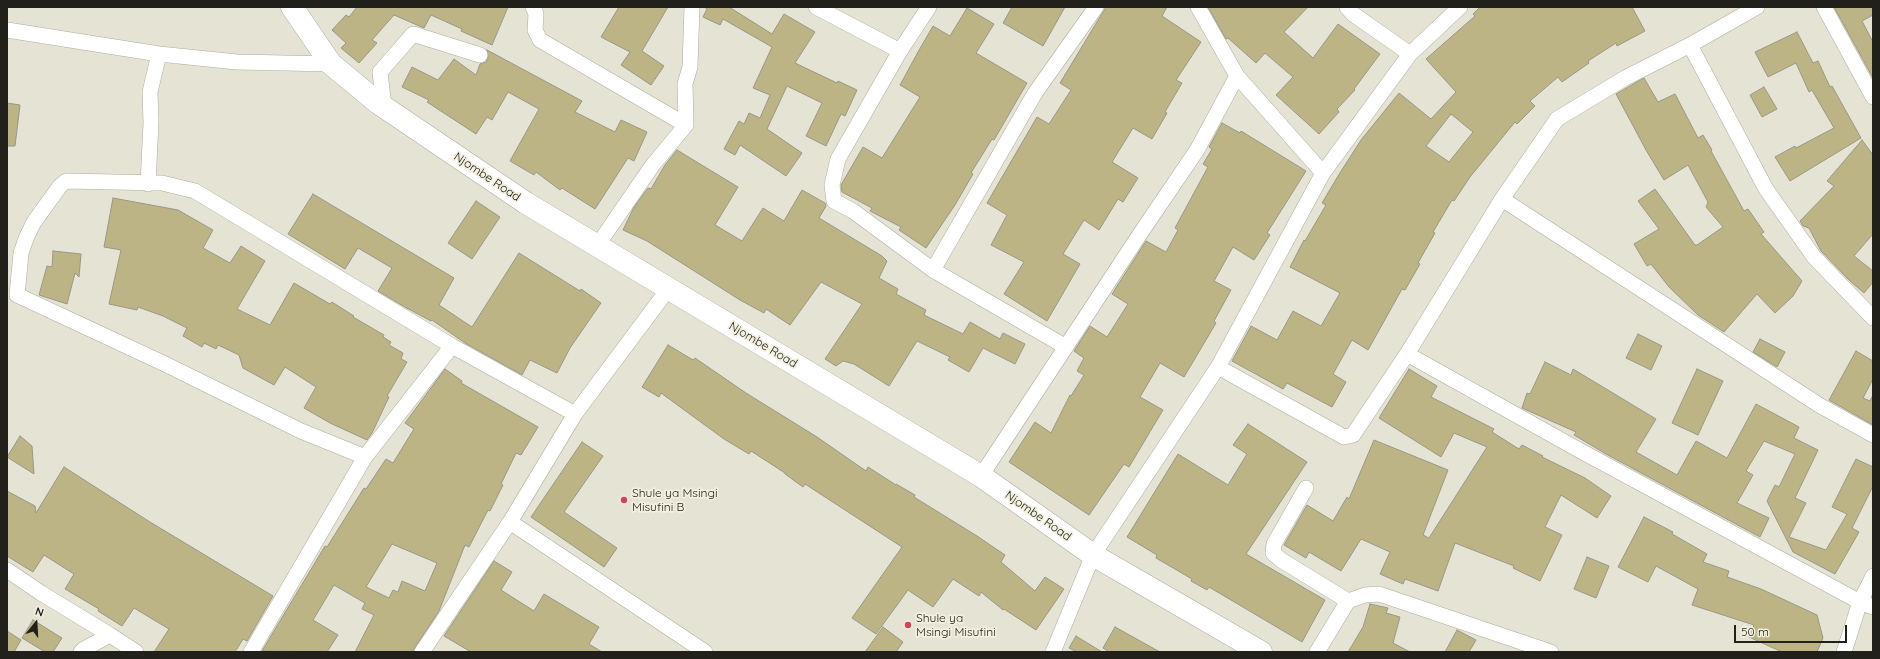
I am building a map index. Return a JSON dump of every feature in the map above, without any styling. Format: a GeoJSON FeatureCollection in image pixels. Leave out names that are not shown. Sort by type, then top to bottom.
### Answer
{"type":"FeatureCollection","features":[{"type":"Feature","properties":{"kind":"highway","name":"Njombe Road"},"geometry":{"type":"LineString","coordinates":[[292,7],[331,64],[384,107],[526,203],[981,476],[1093,555],[1261,652]]}},
{"type":"Feature","properties":{"kind":"street"},"geometry":{"type":"LineString","coordinates":[[533,7],[536,14],[535,30],[540,40],[686,125]]}},
{"type":"Feature","properties":{"kind":"street"},"geometry":{"type":"LineString","coordinates":[[597,246],[652,166],[686,125],[685,84],[690,67],[692,7]]}},
{"type":"Feature","properties":{"kind":"street"},"geometry":{"type":"LineString","coordinates":[[816,7],[900,51]]}},
{"type":"Feature","properties":{"kind":"street"},"geometry":{"type":"LineString","coordinates":[[929,7],[900,51],[838,159],[832,186],[834,201],[853,211],[933,270],[1066,347]]}},
{"type":"Feature","properties":{"kind":"street"},"geometry":{"type":"LineString","coordinates":[[933,270],[1035,93],[1096,7]]}},
{"type":"Feature","properties":{"kind":"street"},"geometry":{"type":"LineString","coordinates":[[1198,7],[1237,76],[1323,173]]}},
{"type":"Feature","properties":{"kind":"street"},"geometry":{"type":"LineString","coordinates":[[1347,7],[1353,14],[1410,54]]}},
{"type":"Feature","properties":{"kind":"street"},"geometry":{"type":"LineString","coordinates":[[1053,652],[1093,555],[1218,367],[1323,173],[1410,54],[1460,7]]}},
{"type":"Feature","properties":{"kind":"street"},"geometry":{"type":"LineString","coordinates":[[1218,367],[1344,437],[1349,437],[1356,432],[1407,354],[1502,199],[1557,120],[1625,78],[1690,45],[1757,7]]}},
{"type":"Feature","properties":{"kind":"street"},"geometry":{"type":"LineString","coordinates":[[1824,7],[1873,97]]}},
{"type":"Feature","properties":{"kind":"street"},"geometry":{"type":"LineString","coordinates":[[7,30],[159,54],[237,62],[331,64]]}},
{"type":"Feature","properties":{"kind":"street"},"geometry":{"type":"LineString","coordinates":[[384,107],[380,72],[413,34],[480,55]]}},
{"type":"Feature","properties":{"kind":"street"},"geometry":{"type":"LineString","coordinates":[[1690,45],[1766,189],[1814,257],[1873,318]]}},
{"type":"Feature","properties":{"kind":"street"},"geometry":{"type":"LineString","coordinates":[[148,184],[151,123],[150,92],[159,54]]}},
{"type":"Feature","properties":{"kind":"street"},"geometry":{"type":"LineString","coordinates":[[981,476],[1197,150],[1237,76]]}},
{"type":"Feature","properties":{"kind":"street"},"geometry":{"type":"LineString","coordinates":[[365,457],[294,428],[165,364],[17,294],[21,253],[27,236],[34,222],[62,183],[70,181],[148,184],[162,183],[195,192],[452,346],[575,414]]}},
{"type":"Feature","properties":{"kind":"street"},"geometry":{"type":"LineString","coordinates":[[1502,199],[1819,406],[1873,435]]}},
{"type":"Feature","properties":{"kind":"street"},"geometry":{"type":"LineString","coordinates":[[424,651],[510,522],[575,414],[669,288]]}},
{"type":"Feature","properties":{"kind":"street"},"geometry":{"type":"LineString","coordinates":[[251,652],[365,457],[452,346]]}},
{"type":"Feature","properties":{"kind":"street"},"geometry":{"type":"LineString","coordinates":[[1407,354],[1579,450],[1867,604]]}},
{"type":"Feature","properties":{"kind":"street"},"geometry":{"type":"LineString","coordinates":[[1306,488],[1274,544],[1273,553],[1281,560],[1348,601]]}},
{"type":"Feature","properties":{"kind":"street"},"geometry":{"type":"LineString","coordinates":[[510,522],[705,652]]}},
{"type":"Feature","properties":{"kind":"street"},"geometry":{"type":"LineString","coordinates":[[7,570],[40,593],[136,652]]}},
{"type":"Feature","properties":{"kind":"street"},"geometry":{"type":"LineString","coordinates":[[1844,652],[1867,604],[1873,576]]}},
{"type":"Feature","properties":{"kind":"street"},"geometry":{"type":"LineString","coordinates":[[1317,652],[1348,601],[1365,595],[1379,594],[1551,652]]}},
{"type":"Feature","properties":{"kind":"street"},"geometry":{"type":"LineString","coordinates":[[81,652],[110,635]]}},
{"type":"Feature","properties":{"kind":"building"},"geometry":{"type":"Polygon","coordinates":[[[357,7],[508,7],[492,45],[431,15],[424,28],[394,15],[372,40],[377,43],[359,63],[341,48],[346,43],[332,30],[346,15],[349,17],[357,7]]]}},
{"type":"Feature","properties":{"kind":"building"},"geometry":{"type":"Polygon","coordinates":[[[619,7],[668,7],[642,51],[664,66],[651,85],[621,65],[630,52],[601,37],[619,7]]]}},
{"type":"Feature","properties":{"kind":"building"},"geometry":{"type":"Polygon","coordinates":[[[704,7],[729,7],[772,34],[784,14],[815,32],[795,63],[837,83],[838,81],[857,90],[845,116],[841,114],[826,146],[806,136],[822,103],[787,86],[767,129],[802,153],[786,176],[740,145],[735,155],[724,149],[739,121],[744,124],[749,113],[760,118],[770,95],[753,88],[772,47],[723,19],[720,25],[703,17],[707,9],[704,7]]]}},
{"type":"Feature","properties":{"kind":"building"},"geometry":{"type":"Polygon","coordinates":[[[1012,7],[1065,7],[1043,46],[1003,23],[1012,7]]]}},
{"type":"Feature","properties":{"kind":"building"},"geometry":{"type":"Polygon","coordinates":[[[1106,7],[1167,7],[1162,16],[1201,42],[1176,80],[1182,83],[1165,112],[1167,113],[1152,139],[1133,128],[1112,162],[1138,178],[1123,202],[1118,199],[1099,230],[1084,220],[1063,254],[1080,264],[1047,321],[1004,294],[1024,262],[991,245],[1007,215],[987,203],[1037,117],[1049,124],[1071,90],[1060,83],[1106,7]]]}},
{"type":"Feature","properties":{"kind":"building"},"geometry":{"type":"Polygon","coordinates":[[[1208,7],[1308,7],[1284,32],[1313,58],[1338,24],[1380,54],[1354,89],[1355,90],[1337,109],[1339,112],[1319,134],[1276,95],[1293,77],[1265,53],[1256,63],[1228,38],[1226,39],[1208,7]]]}},
{"type":"Feature","properties":{"kind":"building"},"geometry":{"type":"Polygon","coordinates":[[[1480,7],[1632,7],[1645,31],[1617,46],[1616,43],[1588,61],[1589,63],[1562,82],[1558,77],[1530,101],[1535,106],[1517,124],[1515,122],[1470,177],[1454,201],[1452,200],[1433,232],[1435,233],[1418,263],[1420,264],[1405,290],[1402,289],[1368,350],[1352,340],[1333,374],[1346,382],[1332,407],[1287,383],[1283,389],[1232,361],[1251,326],[1277,340],[1293,311],[1321,326],[1340,293],[1290,267],[1304,240],[1305,241],[1326,205],[1322,203],[1338,176],[1361,140],[1399,93],[1431,119],[1456,92],[1426,59],[1475,16],[1473,14],[1480,7]],[[1451,114],[1426,146],[1449,162],[1473,132],[1451,114]]]}},
{"type":"Feature","properties":{"kind":"building"},"geometry":{"type":"Polygon","coordinates":[[[1834,7],[1873,7],[1873,15],[1862,21],[1873,42],[1873,78],[1834,7]]]}},
{"type":"Feature","properties":{"kind":"building"},"geometry":{"type":"Polygon","coordinates":[[[967,8],[994,24],[976,53],[1027,83],[994,140],[992,139],[971,173],[973,174],[955,205],[926,248],[899,230],[901,227],[870,211],[872,208],[842,192],[841,185],[863,147],[882,158],[920,97],[900,85],[918,52],[933,26],[950,36],[967,8]]]}},
{"type":"Feature","properties":{"kind":"building"},"geometry":{"type":"Polygon","coordinates":[[[1797,32],[1813,63],[1818,61],[1830,87],[1832,86],[1861,138],[1790,181],[1775,157],[1834,128],[1812,90],[1809,92],[1796,63],[1768,77],[1755,52],[1797,32]]]}},
{"type":"Feature","properties":{"kind":"building"},"geometry":{"type":"Polygon","coordinates":[[[487,50],[582,101],[575,112],[615,132],[621,120],[647,132],[634,161],[628,158],[595,209],[562,188],[560,190],[536,172],[534,175],[510,161],[539,109],[508,92],[492,120],[487,117],[476,134],[427,102],[429,100],[402,87],[412,67],[438,80],[454,59],[476,75],[480,64],[486,62],[488,58],[487,50]]]}},
{"type":"Feature","properties":{"kind":"building"},"geometry":{"type":"Polygon","coordinates":[[[1644,78],[1658,102],[1675,94],[1698,138],[1703,135],[1712,150],[1711,151],[1744,211],[1748,209],[1764,232],[1761,234],[1802,281],[1793,296],[1775,313],[1757,294],[1724,332],[1698,315],[1669,287],[1651,264],[1647,266],[1634,244],[1659,229],[1638,201],[1655,189],[1695,245],[1723,227],[1706,207],[1708,202],[1688,165],[1664,180],[1616,94],[1644,78]]]}},
{"type":"Feature","properties":{"kind":"building"},"geometry":{"type":"Polygon","coordinates":[[[1764,87],[1777,109],[1762,117],[1750,95],[1764,87]]]}},
{"type":"Feature","properties":{"kind":"building"},"geometry":{"type":"Polygon","coordinates":[[[7,103],[20,105],[15,146],[7,146],[7,103]]]}},
{"type":"Feature","properties":{"kind":"building"},"geometry":{"type":"Polygon","coordinates":[[[1222,123],[1240,133],[1241,131],[1306,171],[1267,233],[1270,235],[1254,260],[1233,247],[1214,281],[1231,290],[1214,321],[1216,323],[1184,377],[1160,363],[1140,397],[1163,410],[1129,467],[1124,464],[1089,515],[1009,462],[1035,422],[1051,433],[1070,395],[1071,396],[1084,375],[1077,371],[1084,358],[1074,351],[1090,326],[1107,337],[1128,304],[1112,294],[1146,241],[1166,252],[1178,230],[1175,228],[1208,167],[1203,164],[1212,149],[1209,147],[1222,123]]]}},
{"type":"Feature","properties":{"kind":"building"},"geometry":{"type":"Polygon","coordinates":[[[1862,140],[1873,155],[1873,234],[1854,256],[1873,271],[1873,282],[1864,293],[1821,251],[1809,228],[1803,226],[1800,221],[1834,186],[1827,181],[1862,140]]]}},
{"type":"Feature","properties":{"kind":"building"},"geometry":{"type":"Polygon","coordinates":[[[677,150],[738,187],[715,225],[742,241],[763,208],[784,221],[802,190],[825,203],[826,206],[819,218],[882,256],[887,261],[879,278],[898,289],[896,294],[926,310],[924,315],[963,334],[970,322],[1000,339],[1003,333],[1025,344],[1015,364],[983,348],[969,372],[948,360],[950,357],[917,341],[889,386],[854,364],[843,361],[836,366],[825,359],[862,304],[821,282],[790,325],[766,309],[764,313],[740,300],[647,241],[623,230],[634,207],[648,188],[651,189],[665,165],[677,150]]]}},
{"type":"Feature","properties":{"kind":"building"},"geometry":{"type":"Polygon","coordinates":[[[313,194],[454,278],[439,305],[472,327],[519,253],[580,291],[581,289],[601,303],[570,348],[557,373],[530,360],[522,375],[465,343],[432,320],[431,321],[403,306],[378,291],[392,268],[358,248],[345,269],[288,234],[313,194]]]}},
{"type":"Feature","properties":{"kind":"building"},"geometry":{"type":"Polygon","coordinates":[[[113,198],[178,210],[213,230],[203,248],[230,263],[241,246],[265,261],[237,309],[270,325],[294,283],[330,304],[332,302],[354,316],[353,317],[384,335],[383,337],[391,342],[389,345],[403,353],[401,359],[407,362],[387,396],[389,397],[372,433],[367,440],[330,423],[304,408],[316,387],[285,367],[274,385],[243,368],[239,355],[218,345],[216,349],[204,343],[202,347],[183,336],[187,328],[163,316],[138,307],[137,310],[109,304],[121,250],[104,247],[113,198]]]}},
{"type":"Feature","properties":{"kind":"building"},"geometry":{"type":"Polygon","coordinates":[[[476,201],[500,217],[472,259],[448,243],[476,201]]]}},
{"type":"Feature","properties":{"kind":"building"},"geometry":{"type":"Polygon","coordinates":[[[53,251],[81,254],[79,277],[75,273],[67,304],[39,295],[47,266],[52,267],[53,251]]]}},
{"type":"Feature","properties":{"kind":"building"},"geometry":{"type":"Polygon","coordinates":[[[1638,334],[1662,346],[1651,370],[1626,358],[1638,334]]]}},
{"type":"Feature","properties":{"kind":"building"},"geometry":{"type":"Polygon","coordinates":[[[1760,339],[1785,352],[1777,367],[1753,352],[1760,339]]]}},
{"type":"Feature","properties":{"kind":"building"},"geometry":{"type":"Polygon","coordinates":[[[668,345],[693,360],[695,358],[746,393],[817,437],[866,471],[868,467],[915,495],[914,497],[977,536],[1005,555],[1001,562],[1035,591],[1045,577],[1064,589],[1036,630],[1004,609],[1003,610],[981,592],[979,596],[953,579],[933,607],[908,590],[876,634],[852,618],[902,547],[805,484],[803,487],[785,473],[751,451],[749,454],[724,439],[661,393],[659,397],[642,387],[668,345]]]}},
{"type":"Feature","properties":{"kind":"building"},"geometry":{"type":"Polygon","coordinates":[[[1856,351],[1873,361],[1873,379],[1863,398],[1870,401],[1873,395],[1873,425],[1829,400],[1856,351]]]}},
{"type":"Feature","properties":{"kind":"building"},"geometry":{"type":"Polygon","coordinates":[[[1545,362],[1571,375],[1573,369],[1656,419],[1636,452],[1677,475],[1696,441],[1727,458],[1756,404],[1799,427],[1794,438],[1818,450],[1795,498],[1806,503],[1789,537],[1826,550],[1847,514],[1832,507],[1856,459],[1873,467],[1873,486],[1852,528],[1859,532],[1835,574],[1793,552],[1767,501],[1775,485],[1779,487],[1795,454],[1764,441],[1746,471],[1753,475],[1737,503],[1769,518],[1760,537],[1606,454],[1574,435],[1576,432],[1522,408],[1527,393],[1530,394],[1545,362]]]}},
{"type":"Feature","properties":{"kind":"building"},"geometry":{"type":"Polygon","coordinates":[[[445,369],[462,381],[461,383],[538,427],[521,455],[516,453],[501,484],[503,485],[490,511],[488,510],[469,547],[465,545],[439,611],[412,652],[355,652],[374,615],[362,609],[365,603],[334,585],[313,620],[338,635],[327,652],[262,651],[325,546],[327,547],[364,488],[366,489],[386,459],[393,463],[414,429],[405,423],[445,369]],[[392,544],[366,587],[389,598],[393,590],[398,592],[402,581],[425,591],[437,563],[392,544]]]}},
{"type":"Feature","properties":{"kind":"building"},"geometry":{"type":"Polygon","coordinates":[[[1409,369],[1437,386],[1431,397],[1494,429],[1492,432],[1519,449],[1522,445],[1543,456],[1542,457],[1585,478],[1611,496],[1597,518],[1561,495],[1545,527],[1562,535],[1540,581],[1513,568],[1514,566],[1455,543],[1438,591],[1405,579],[1403,584],[1380,574],[1390,552],[1361,539],[1341,571],[1309,552],[1306,558],[1284,545],[1307,505],[1333,521],[1347,497],[1349,499],[1374,440],[1448,470],[1423,535],[1429,538],[1487,447],[1454,433],[1441,457],[1379,418],[1409,369]]]}},
{"type":"Feature","properties":{"kind":"building"},"geometry":{"type":"Polygon","coordinates":[[[1697,369],[1723,381],[1698,435],[1672,423],[1697,369]]]}},
{"type":"Feature","properties":{"kind":"building"},"geometry":{"type":"Polygon","coordinates":[[[1248,424],[1307,462],[1246,554],[1325,600],[1302,642],[1209,587],[1207,590],[1191,581],[1192,579],[1156,558],[1157,555],[1127,537],[1178,454],[1228,485],[1247,454],[1233,445],[1248,424]]]}},
{"type":"Feature","properties":{"kind":"building"},"geometry":{"type":"Polygon","coordinates":[[[20,436],[32,446],[34,474],[7,457],[20,436]]]}},
{"type":"Feature","properties":{"kind":"building"},"geometry":{"type":"Polygon","coordinates":[[[582,442],[603,456],[564,512],[617,548],[604,567],[531,517],[582,442]]]}},
{"type":"Feature","properties":{"kind":"building"},"geometry":{"type":"Polygon","coordinates":[[[64,467],[150,522],[273,596],[247,641],[243,639],[235,652],[154,652],[169,629],[134,608],[122,626],[98,611],[99,609],[65,589],[74,574],[44,555],[33,572],[7,556],[7,491],[35,506],[36,513],[64,467]]]}},
{"type":"Feature","properties":{"kind":"building"},"geometry":{"type":"Polygon","coordinates":[[[1644,517],[1673,532],[1672,534],[1707,554],[1703,562],[1729,571],[1727,577],[1761,589],[1817,615],[1823,638],[1817,652],[1782,652],[1749,637],[1754,625],[1692,605],[1698,589],[1656,566],[1648,582],[1618,567],[1644,517]]]}},
{"type":"Feature","properties":{"kind":"building"},"geometry":{"type":"Polygon","coordinates":[[[1587,557],[1609,566],[1596,598],[1574,589],[1587,557]]]}},
{"type":"Feature","properties":{"kind":"building"},"geometry":{"type":"Polygon","coordinates":[[[494,561],[512,572],[501,590],[534,611],[544,594],[599,627],[589,644],[602,652],[471,652],[444,636],[494,561]]]}},
{"type":"Feature","properties":{"kind":"building"},"geometry":{"type":"Polygon","coordinates":[[[1370,604],[1388,608],[1386,613],[1400,617],[1393,643],[1410,652],[1348,652],[1363,627],[1370,604]]]}},
{"type":"Feature","properties":{"kind":"building"},"geometry":{"type":"Polygon","coordinates":[[[33,620],[62,638],[53,652],[45,652],[22,638],[33,620]]]}},
{"type":"Feature","properties":{"kind":"building"},"geometry":{"type":"Polygon","coordinates":[[[883,627],[903,642],[896,652],[865,652],[883,627]]]}},
{"type":"Feature","properties":{"kind":"building"},"geometry":{"type":"Polygon","coordinates":[[[1115,627],[1160,652],[1109,652],[1103,648],[1115,627]]]}},
{"type":"Feature","properties":{"kind":"building"},"geometry":{"type":"Polygon","coordinates":[[[1457,630],[1476,640],[1469,652],[1445,652],[1457,630]]]}},
{"type":"Feature","properties":{"kind":"building"},"geometry":{"type":"Polygon","coordinates":[[[7,631],[21,640],[14,652],[7,652],[7,631]]]}},
{"type":"Feature","properties":{"kind":"building"},"geometry":{"type":"Polygon","coordinates":[[[1076,636],[1102,652],[1077,652],[1069,648],[1076,636]]]}},
{"type":"Feature","properties":{"kind":"place","name":"Shule ya Msingi Misufini B"},"geometry":{"type":"Point","coordinates":[624,500]}},
{"type":"Feature","properties":{"kind":"place","name":"Shule ya Msingi Misufini"},"geometry":{"type":"Point","coordinates":[908,625]}}]}
